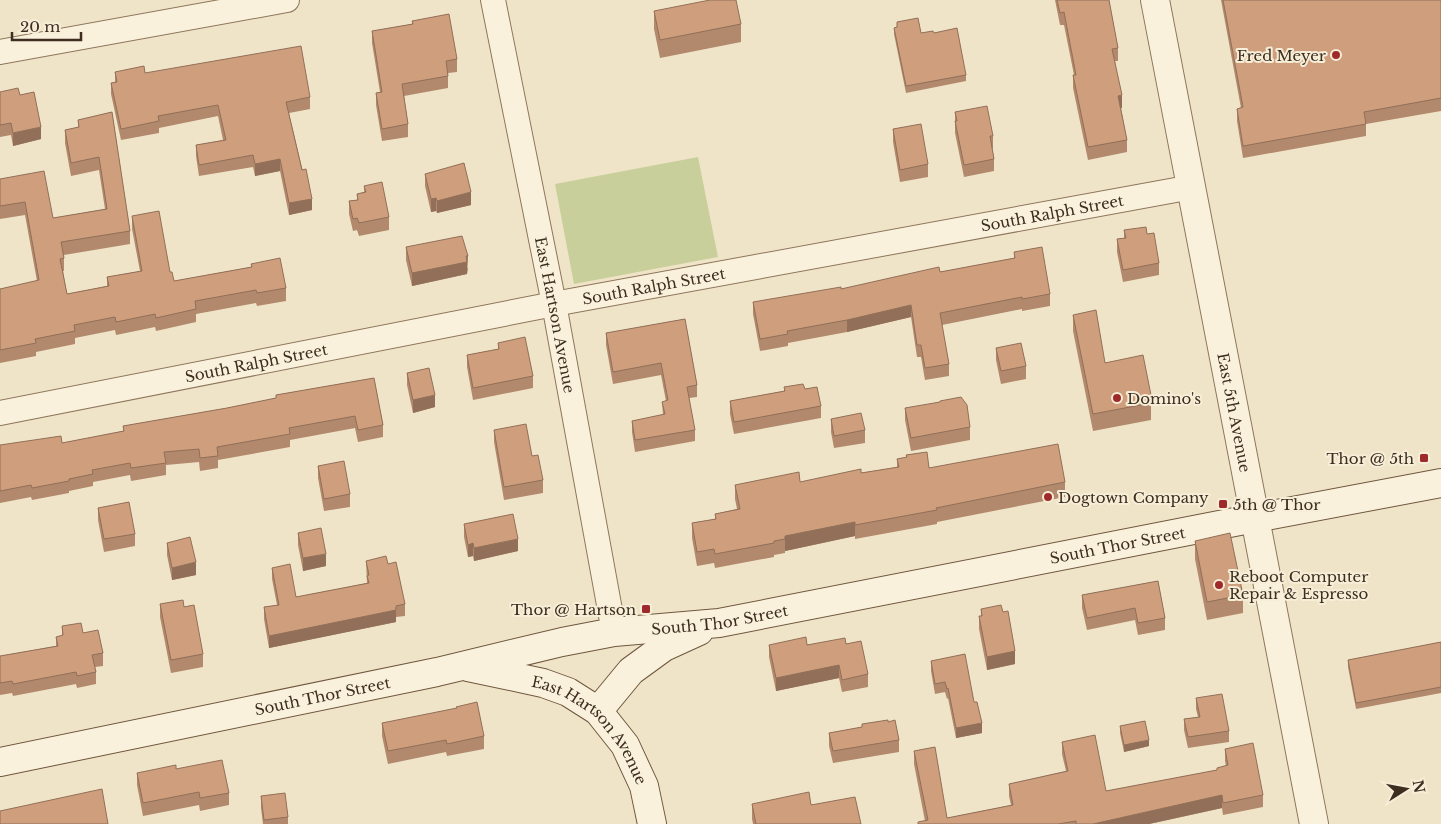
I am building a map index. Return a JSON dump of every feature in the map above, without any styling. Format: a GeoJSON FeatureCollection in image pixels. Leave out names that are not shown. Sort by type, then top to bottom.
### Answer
{"type":"FeatureCollection","features":[{"type":"Feature","properties":{"kind":"main road","name":"East 5th Avenue"},"geometry":{"type":"LineString","coordinates":[[1155,0],[1314,824]]}},
{"type":"Feature","properties":{"kind":"main road","name":"South Thor Street"},"geometry":{"type":"LineString","coordinates":[[0,762],[463,666],[557,643],[614,632],[719,623],[1441,483]]}},
{"type":"Feature","properties":{"kind":"main road"},"geometry":{"type":"LineString","coordinates":[[598,712],[631,671],[664,647],[719,623]]}},
{"type":"Feature","properties":{"kind":"main road","name":"East Hartson Avenue"},"geometry":{"type":"LineString","coordinates":[[463,666],[543,683],[568,692],[598,712],[625,745],[644,786],[652,824]]}},
{"type":"Feature","properties":{"kind":"street"},"geometry":{"type":"LineString","coordinates":[[0,52],[287,0]]}},
{"type":"Feature","properties":{"kind":"street","name":"East Hartson Avenue"},"geometry":{"type":"LineString","coordinates":[[493,0],[554,304],[614,632]]}},
{"type":"Feature","properties":{"kind":"street","name":"South Ralph Street"},"geometry":{"type":"LineString","coordinates":[[0,412],[554,304],[1192,187]]}},
{"type":"Feature","properties":{"kind":"green space"},"geometry":{"type":"Polygon","coordinates":[[[698,157],[718,257],[574,284],[555,184],[698,157]]]}},
{"type":"Feature","properties":{"kind":"building"},"geometry":{"type":"Polygon","coordinates":[[[710,0],[736,0],[741,24],[660,40],[654,11],[710,0]]]}},
{"type":"Feature","properties":{"kind":"building"},"geometry":{"type":"Polygon","coordinates":[[[1057,0],[1109,0],[1118,48],[1112,49],[1122,95],[1118,96],[1127,140],[1088,147],[1073,75],[1076,75],[1064,12],[1060,13],[1057,0]]]}},
{"type":"Feature","properties":{"kind":"building","name":"Fred Meyer"},"geometry":{"type":"Polygon","coordinates":[[[1223,0],[1441,0],[1441,98],[1364,112],[1366,124],[1243,146],[1237,109],[1243,107],[1223,0]]]}},
{"type":"Feature","properties":{"kind":"building"},"geometry":{"type":"Polygon","coordinates":[[[449,14],[457,59],[446,61],[448,76],[402,84],[408,124],[382,129],[376,93],[382,92],[372,31],[413,24],[412,21],[449,14]]]}},
{"type":"Feature","properties":{"kind":"building"},"geometry":{"type":"Polygon","coordinates":[[[918,18],[921,33],[933,31],[934,33],[957,28],[966,75],[906,86],[894,28],[897,27],[897,22],[918,18]]]}},
{"type":"Feature","properties":{"kind":"building"},"geometry":{"type":"Polygon","coordinates":[[[301,46],[310,97],[286,102],[302,170],[306,169],[312,199],[289,203],[280,159],[255,164],[253,155],[199,165],[196,145],[226,140],[218,105],[158,116],[159,121],[121,129],[111,83],[117,82],[115,72],[144,66],[145,73],[301,46]]]}},
{"type":"Feature","properties":{"kind":"building"},"geometry":{"type":"Polygon","coordinates":[[[18,88],[20,95],[34,92],[41,127],[13,133],[11,123],[0,125],[0,92],[18,88]]]}},
{"type":"Feature","properties":{"kind":"building"},"geometry":{"type":"Polygon","coordinates":[[[987,106],[993,136],[990,136],[994,159],[964,165],[955,121],[957,121],[955,112],[987,106]]]}},
{"type":"Feature","properties":{"kind":"building"},"geometry":{"type":"Polygon","coordinates":[[[112,112],[130,231],[61,242],[64,258],[60,259],[67,294],[109,286],[107,277],[142,271],[132,216],[159,211],[170,272],[172,272],[174,281],[252,267],[251,264],[280,258],[286,288],[257,293],[256,290],[195,301],[196,309],[156,318],[155,314],[116,322],[115,317],[74,325],[75,331],[35,339],[36,343],[0,350],[0,289],[39,280],[25,202],[0,206],[0,179],[44,171],[53,218],[107,209],[99,157],[71,163],[65,130],[79,127],[78,120],[112,112]]]}},
{"type":"Feature","properties":{"kind":"building"},"geometry":{"type":"Polygon","coordinates":[[[921,124],[928,164],[900,170],[893,129],[921,124]]]}},
{"type":"Feature","properties":{"kind":"building"},"geometry":{"type":"Polygon","coordinates":[[[464,163],[471,192],[437,201],[436,198],[431,199],[425,174],[464,163]]]}},
{"type":"Feature","properties":{"kind":"building"},"geometry":{"type":"Polygon","coordinates":[[[382,182],[389,217],[359,223],[357,218],[353,219],[349,201],[358,200],[357,194],[366,192],[364,186],[382,182]]]}},
{"type":"Feature","properties":{"kind":"building"},"geometry":{"type":"Polygon","coordinates":[[[1146,227],[1147,234],[1154,233],[1159,263],[1123,270],[1117,239],[1126,238],[1124,230],[1146,227]]]}},
{"type":"Feature","properties":{"kind":"building"},"geometry":{"type":"Polygon","coordinates":[[[462,236],[468,256],[466,256],[467,262],[412,273],[406,247],[462,236]]]}},
{"type":"Feature","properties":{"kind":"building"},"geometry":{"type":"Polygon","coordinates":[[[1042,247],[1050,294],[1022,299],[1022,297],[940,313],[949,364],[925,368],[921,345],[917,345],[911,305],[847,320],[787,331],[788,334],[760,339],[753,302],[841,287],[841,289],[939,267],[940,272],[1015,258],[1014,252],[1042,247]]]}},
{"type":"Feature","properties":{"kind":"building"},"geometry":{"type":"Polygon","coordinates":[[[1096,310],[1105,363],[1143,355],[1151,403],[1093,414],[1073,315],[1096,310]]]}},
{"type":"Feature","properties":{"kind":"building"},"geometry":{"type":"Polygon","coordinates":[[[685,319],[697,385],[687,387],[695,430],[635,440],[632,421],[665,414],[662,402],[668,400],[661,363],[613,372],[606,333],[685,319]]]}},
{"type":"Feature","properties":{"kind":"building"},"geometry":{"type":"Polygon","coordinates":[[[525,337],[533,376],[473,388],[467,355],[499,349],[498,343],[525,337]]]}},
{"type":"Feature","properties":{"kind":"building"},"geometry":{"type":"Polygon","coordinates":[[[1021,343],[1026,366],[1001,371],[996,348],[1021,343]]]}},
{"type":"Feature","properties":{"kind":"building"},"geometry":{"type":"Polygon","coordinates":[[[429,368],[435,395],[413,400],[407,373],[429,368]]]}},
{"type":"Feature","properties":{"kind":"building"},"geometry":{"type":"Polygon","coordinates":[[[374,378],[383,425],[358,430],[355,416],[289,428],[290,434],[217,447],[218,456],[200,458],[199,449],[164,452],[166,463],[131,468],[130,463],[92,470],[93,474],[69,479],[69,481],[32,488],[31,485],[0,491],[0,445],[61,436],[62,443],[124,431],[123,426],[227,408],[276,398],[276,395],[374,378]]]}},
{"type":"Feature","properties":{"kind":"building"},"geometry":{"type":"Polygon","coordinates":[[[803,384],[805,389],[817,387],[821,406],[734,422],[730,401],[785,391],[784,387],[803,384]]]}},
{"type":"Feature","properties":{"kind":"building"},"geometry":{"type":"Polygon","coordinates":[[[961,397],[967,405],[970,427],[911,438],[905,408],[961,397]]]}},
{"type":"Feature","properties":{"kind":"building"},"geometry":{"type":"Polygon","coordinates":[[[861,413],[865,430],[834,436],[831,419],[861,413]]]}},
{"type":"Feature","properties":{"kind":"building"},"geometry":{"type":"Polygon","coordinates":[[[526,424],[532,456],[538,455],[543,480],[504,487],[494,430],[526,424]]]}},
{"type":"Feature","properties":{"kind":"building"},"geometry":{"type":"Polygon","coordinates":[[[1058,444],[1065,482],[936,508],[937,510],[855,525],[855,522],[785,536],[785,539],[774,541],[774,543],[715,554],[714,549],[697,552],[692,523],[716,519],[715,514],[740,509],[735,485],[799,472],[800,482],[861,469],[861,473],[899,467],[897,459],[907,457],[906,455],[927,452],[929,468],[1058,444]]]}},
{"type":"Feature","properties":{"kind":"building"},"geometry":{"type":"Polygon","coordinates":[[[344,461],[350,494],[324,499],[318,466],[344,461]]]}},
{"type":"Feature","properties":{"kind":"building"},"geometry":{"type":"Polygon","coordinates":[[[129,502],[135,534],[104,539],[98,508],[129,502]]]}},
{"type":"Feature","properties":{"kind":"building"},"geometry":{"type":"Polygon","coordinates":[[[513,514],[518,539],[474,548],[473,543],[468,545],[464,524],[513,514]]]}},
{"type":"Feature","properties":{"kind":"building"},"geometry":{"type":"Polygon","coordinates":[[[321,528],[326,554],[303,558],[298,533],[321,528]]]}},
{"type":"Feature","properties":{"kind":"building","name":"Reboot Computer Repair & Espresso"},"geometry":{"type":"Polygon","coordinates":[[[1230,533],[1243,595],[1207,602],[1195,541],[1230,533]]]}},
{"type":"Feature","properties":{"kind":"building"},"geometry":{"type":"Polygon","coordinates":[[[190,537],[196,562],[172,568],[167,543],[190,537]]]}},
{"type":"Feature","properties":{"kind":"building"},"geometry":{"type":"Polygon","coordinates":[[[386,556],[388,564],[396,562],[405,604],[396,606],[396,610],[269,636],[264,607],[279,605],[272,568],[290,564],[296,597],[369,583],[366,561],[386,556]]]}},
{"type":"Feature","properties":{"kind":"building"},"geometry":{"type":"Polygon","coordinates":[[[1158,581],[1165,618],[1138,623],[1135,608],[1087,618],[1082,595],[1158,581]]]}},
{"type":"Feature","properties":{"kind":"building"},"geometry":{"type":"Polygon","coordinates":[[[183,600],[184,607],[194,605],[203,654],[171,660],[160,604],[183,600]]]}},
{"type":"Feature","properties":{"kind":"building"},"geometry":{"type":"Polygon","coordinates":[[[1001,605],[1003,612],[1008,611],[1015,651],[987,657],[979,616],[982,616],[981,609],[1001,605]]]}},
{"type":"Feature","properties":{"kind":"building"},"geometry":{"type":"Polygon","coordinates":[[[81,623],[83,633],[98,630],[103,653],[92,655],[96,672],[77,676],[76,672],[13,684],[12,681],[0,683],[0,656],[58,646],[56,637],[63,635],[62,626],[81,623]]]}},
{"type":"Feature","properties":{"kind":"building"},"geometry":{"type":"Polygon","coordinates":[[[806,637],[807,645],[845,638],[846,644],[861,641],[868,674],[842,680],[839,665],[776,678],[769,645],[806,637]]]}},
{"type":"Feature","properties":{"kind":"building"},"geometry":{"type":"Polygon","coordinates":[[[1441,642],[1441,687],[1356,703],[1348,660],[1441,642]]]}},
{"type":"Feature","properties":{"kind":"building"},"geometry":{"type":"Polygon","coordinates":[[[965,654],[974,702],[977,702],[982,723],[956,728],[948,688],[945,682],[935,684],[931,661],[965,654]]]}},
{"type":"Feature","properties":{"kind":"building"},"geometry":{"type":"Polygon","coordinates":[[[1222,694],[1229,731],[1188,737],[1184,719],[1200,717],[1196,698],[1222,694]]]}},
{"type":"Feature","properties":{"kind":"building"},"geometry":{"type":"Polygon","coordinates":[[[477,702],[484,736],[447,744],[446,740],[388,751],[382,723],[457,708],[477,702]]]}},
{"type":"Feature","properties":{"kind":"building"},"geometry":{"type":"Polygon","coordinates":[[[888,720],[888,722],[895,720],[899,740],[833,751],[829,733],[862,727],[862,724],[888,720]]]}},
{"type":"Feature","properties":{"kind":"building"},"geometry":{"type":"Polygon","coordinates":[[[1145,721],[1149,740],[1124,745],[1120,726],[1145,721]]]}},
{"type":"Feature","properties":{"kind":"building"},"geometry":{"type":"Polygon","coordinates":[[[1095,735],[1106,791],[1217,770],[1217,768],[1228,765],[1225,749],[1253,743],[1263,795],[1223,803],[1222,795],[1093,824],[1076,824],[1076,821],[1058,824],[918,824],[918,822],[928,820],[914,751],[935,747],[947,818],[1013,805],[1009,784],[1068,771],[1062,742],[1095,735]]]}},
{"type":"Feature","properties":{"kind":"building"},"geometry":{"type":"Polygon","coordinates":[[[222,760],[229,793],[200,798],[199,792],[143,803],[137,773],[176,765],[176,769],[222,760]]]}},
{"type":"Feature","properties":{"kind":"building"},"geometry":{"type":"Polygon","coordinates":[[[102,789],[108,824],[0,824],[0,811],[102,789]]]}},
{"type":"Feature","properties":{"kind":"building"},"geometry":{"type":"Polygon","coordinates":[[[809,792],[811,805],[855,797],[861,824],[756,824],[752,804],[809,792]]]}},
{"type":"Feature","properties":{"kind":"building"},"geometry":{"type":"Polygon","coordinates":[[[285,793],[288,817],[264,820],[261,796],[285,793]]]}},
{"type":"Feature","properties":{"kind":"place","name":"Fred Meyer"},"geometry":{"type":"Point","coordinates":[1336,55]}},
{"type":"Feature","properties":{"kind":"place","name":"Domino's"},"geometry":{"type":"Point","coordinates":[1117,398]}},
{"type":"Feature","properties":{"kind":"place","name":"Thor @ 5th"},"geometry":{"type":"Point","coordinates":[1424,458]}},
{"type":"Feature","properties":{"kind":"place","name":"Dogtown Company"},"geometry":{"type":"Point","coordinates":[1048,497]}},
{"type":"Feature","properties":{"kind":"place","name":"5th @ Thor"},"geometry":{"type":"Point","coordinates":[1223,504]}},
{"type":"Feature","properties":{"kind":"place","name":"Reboot Computer Repair & Espresso"},"geometry":{"type":"Point","coordinates":[1219,585]}},
{"type":"Feature","properties":{"kind":"place","name":"Thor @ Hartson"},"geometry":{"type":"Point","coordinates":[646,609]}}]}
